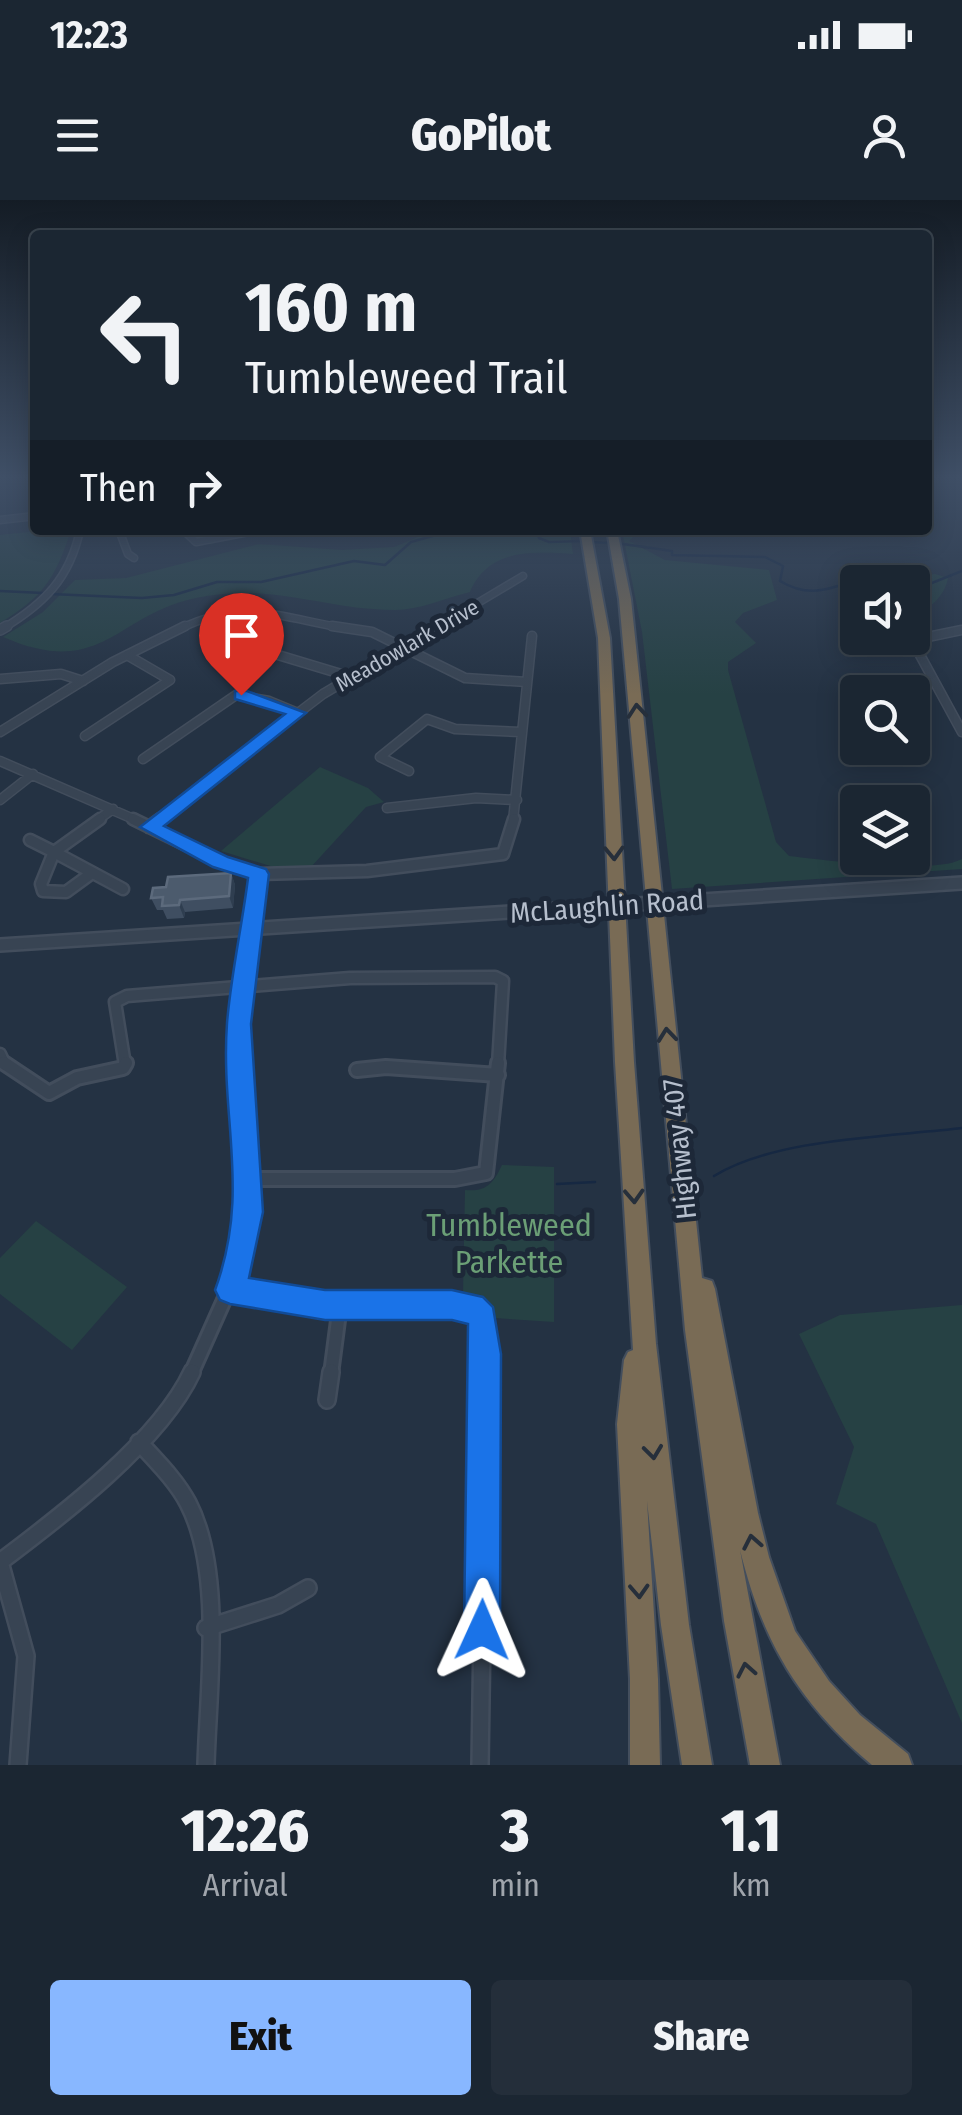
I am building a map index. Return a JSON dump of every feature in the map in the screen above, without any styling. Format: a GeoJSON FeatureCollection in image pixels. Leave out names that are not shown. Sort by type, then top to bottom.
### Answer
{"type":"FeatureCollection","features":[{"type":"Feature","properties":{"kind":"highway","name":"Highway 407"},"geometry":{"type":"LineString","coordinates":[[588,548],[604,638],[641,1320],[679,1664],[697,1765]]}},
{"type":"Feature","properties":{"kind":"highway","name":"Highway 407"},"geometry":{"type":"LineString","coordinates":[[615,548],[634,688],[711,1442],[743,1656],[766,1765]]}},
{"type":"Feature","properties":{"kind":"highway"},"geometry":{"type":"LineString","coordinates":[[688,1234],[702,1276],[756,1564],[786,1644],[828,1702],[896,1765]]}},
{"type":"Feature","properties":{"kind":"highway"},"geometry":{"type":"LineString","coordinates":[[641,1320],[629,1424],[644,1679],[644,1765]]}},
{"type":"Feature","properties":{"kind":"street"},"geometry":{"type":"LineString","coordinates":[[0,630],[56,588],[73,565],[76,548]]}},
{"type":"Feature","properties":{"kind":"street"},"geometry":{"type":"LineString","coordinates":[[126,548],[134,558]]}},
{"type":"Feature","properties":{"kind":"street","name":"Meadowlark Drive"},"geometry":{"type":"LineString","coordinates":[[150,827],[351,677],[523,576]]}},
{"type":"Feature","properties":{"kind":"street"},"geometry":{"type":"LineString","coordinates":[[0,732],[127,654],[197,618],[230,612],[288,614],[325,625],[372,632],[466,678],[527,682]]}},
{"type":"Feature","properties":{"kind":"street"},"geometry":{"type":"LineString","coordinates":[[962,630],[936,638],[918,638],[914,644],[962,732]]}},
{"type":"Feature","properties":{"kind":"street"},"geometry":{"type":"LineString","coordinates":[[0,761],[114,809],[220,862],[259,874],[368,872],[503,854],[510,845],[517,800],[532,636]]}},
{"type":"Feature","properties":{"kind":"street"},"geometry":{"type":"LineString","coordinates":[[223,654],[238,648],[258,648],[328,666],[351,677]]}},
{"type":"Feature","properties":{"kind":"street"},"geometry":{"type":"LineString","coordinates":[[85,736],[170,680],[127,654]]}},
{"type":"Feature","properties":{"kind":"street"},"geometry":{"type":"LineString","coordinates":[[0,678],[61,674],[83,681]]}},
{"type":"Feature","properties":{"kind":"street"},"geometry":{"type":"LineString","coordinates":[[142,759],[236,695],[269,701],[298,713]]}},
{"type":"Feature","properties":{"kind":"street"},"geometry":{"type":"LineString","coordinates":[[409,771],[380,757],[423,721],[432,720],[455,729],[521,732]]}},
{"type":"Feature","properties":{"kind":"street"},"geometry":{"type":"LineString","coordinates":[[0,800],[33,774]]}},
{"type":"Feature","properties":{"kind":"street"},"geometry":{"type":"LineString","coordinates":[[387,808],[476,798],[517,800]]}},
{"type":"Feature","properties":{"kind":"street"},"geometry":{"type":"LineString","coordinates":[[92,873],[66,892],[43,892],[41,884],[54,852],[114,809]]}},
{"type":"Feature","properties":{"kind":"street"},"geometry":{"type":"LineString","coordinates":[[30,840],[123,890]]}},
{"type":"Feature","properties":{"kind":"street"},"geometry":{"type":"LineString","coordinates":[[18,1765],[26,1656],[20,1621],[0,1562],[85,1498],[139,1442],[188,1380],[230,1290],[248,1226],[239,1024],[259,874]]}},
{"type":"Feature","properties":{"kind":"street","name":"McLaughlin Road"},"geometry":{"type":"LineString","coordinates":[[0,948],[962,883]]}},
{"type":"Feature","properties":{"kind":"street"},"geometry":{"type":"LineString","coordinates":[[0,1054],[5,1066],[44,1092],[54,1092],[77,1078],[126,1064],[128,1058],[116,1009],[119,999],[168,990],[350,978],[496,977],[503,981],[489,1166],[478,1178],[248,1179]]}},
{"type":"Feature","properties":{"kind":"street"},"geometry":{"type":"LineString","coordinates":[[357,1070],[386,1067],[498,1074]]}},
{"type":"Feature","properties":{"kind":"street"},"geometry":{"type":"LineString","coordinates":[[230,1290],[340,1304],[452,1305],[472,1308],[482,1318],[486,1354],[480,1765]]}},
{"type":"Feature","properties":{"kind":"street"},"geometry":{"type":"LineString","coordinates":[[327,1400],[340,1304]]}},
{"type":"Feature","properties":{"kind":"street"},"geometry":{"type":"LineString","coordinates":[[139,1442],[190,1505],[200,1541],[208,1596],[206,1765]]}},
{"type":"Feature","properties":{"kind":"street"},"geometry":{"type":"LineString","coordinates":[[206,1628],[278,1604],[308,1588]]}},
{"type":"Feature","properties":{"kind":"green space"},"geometry":{"type":"Polygon","coordinates":[[[0,548],[64,548],[38,595],[0,623],[0,548]]]}},
{"type":"Feature","properties":{"kind":"green space"},"geometry":{"type":"Polygon","coordinates":[[[243,548],[572,548],[573,554],[527,553],[499,560],[478,578],[470,592],[404,609],[369,609],[274,595],[223,594],[169,606],[86,648],[36,648],[3,637],[43,612],[75,580],[126,578],[243,548]]]}},
{"type":"Feature","properties":{"kind":"green space"},"geometry":{"type":"Polygon","coordinates":[[[626,548],[642,548],[665,560],[769,570],[777,600],[743,613],[735,622],[756,643],[728,662],[728,670],[776,842],[789,856],[840,862],[840,875],[875,875],[672,889],[642,632],[626,548]]]}},
{"type":"Feature","properties":{"kind":"green space"},"geometry":{"type":"Polygon","coordinates":[[[930,575],[948,578],[944,591],[930,606],[930,575]]]}},
{"type":"Feature","properties":{"kind":"green space"},"geometry":{"type":"Polygon","coordinates":[[[320,767],[368,788],[384,802],[366,807],[311,867],[277,868],[221,851],[320,767]]]}},
{"type":"Feature","properties":{"kind":"green space"},"geometry":{"type":"Polygon","coordinates":[[[962,859],[962,869],[930,871],[930,866],[962,859]]]}},
{"type":"Feature","properties":{"kind":"green space","name":"Tumbleweed Parkette"},"geometry":{"type":"Polygon","coordinates":[[[502,1165],[554,1167],[554,1322],[495,1318],[482,1303],[463,1295],[465,1190],[488,1185],[502,1165]]]}},
{"type":"Feature","properties":{"kind":"green space"},"geometry":{"type":"Polygon","coordinates":[[[36,1221],[127,1287],[72,1350],[0,1294],[0,1258],[36,1221]]]}},
{"type":"Feature","properties":{"kind":"green space"},"geometry":{"type":"Polygon","coordinates":[[[962,1305],[962,1723],[876,1524],[836,1504],[854,1447],[799,1334],[840,1315],[962,1305]]]}},
{"type":"Feature","properties":{"kind":"building"},"geometry":{"type":"Polygon","coordinates":[[[231,873],[229,896],[180,900],[179,905],[162,906],[163,897],[151,898],[153,888],[166,887],[168,877],[231,873]]]}},
{"type":"Feature","properties":{"kind":"waterway"},"geometry":{"type":"LineString","coordinates":[[51,594],[142,598],[174,595],[217,582],[261,582],[354,561],[385,565],[404,548]]}},
{"type":"Feature","properties":{"kind":"waterway"},"geometry":{"type":"LineString","coordinates":[[651,548],[672,551],[672,555],[765,557],[783,566],[780,581],[795,588],[809,591],[840,585]]}},
{"type":"Feature","properties":{"kind":"waterway"},"geometry":{"type":"LineString","coordinates":[[930,584],[962,571]]}},
{"type":"Feature","properties":{"kind":"waterway"},"geometry":{"type":"LineString","coordinates":[[0,591],[43,593]]}},
{"type":"Feature","properties":{"kind":"waterway"},"geometry":{"type":"LineString","coordinates":[[714,1176],[739,1163],[800,1146],[962,1128]]}},
{"type":"Feature","properties":{"kind":"waterway"},"geometry":{"type":"LineString","coordinates":[[557,1184],[595,1182]]}},
{"type":"Feature","properties":{"kind":"route"},"geometry":{"type":"LineString","coordinates":[[241,695],[298,713],[150,827],[220,862],[259,874],[239,1024],[249,1212],[242,1255],[230,1290],[325,1305],[452,1305],[472,1308],[482,1318],[486,1354],[482,1630]]}}]}
